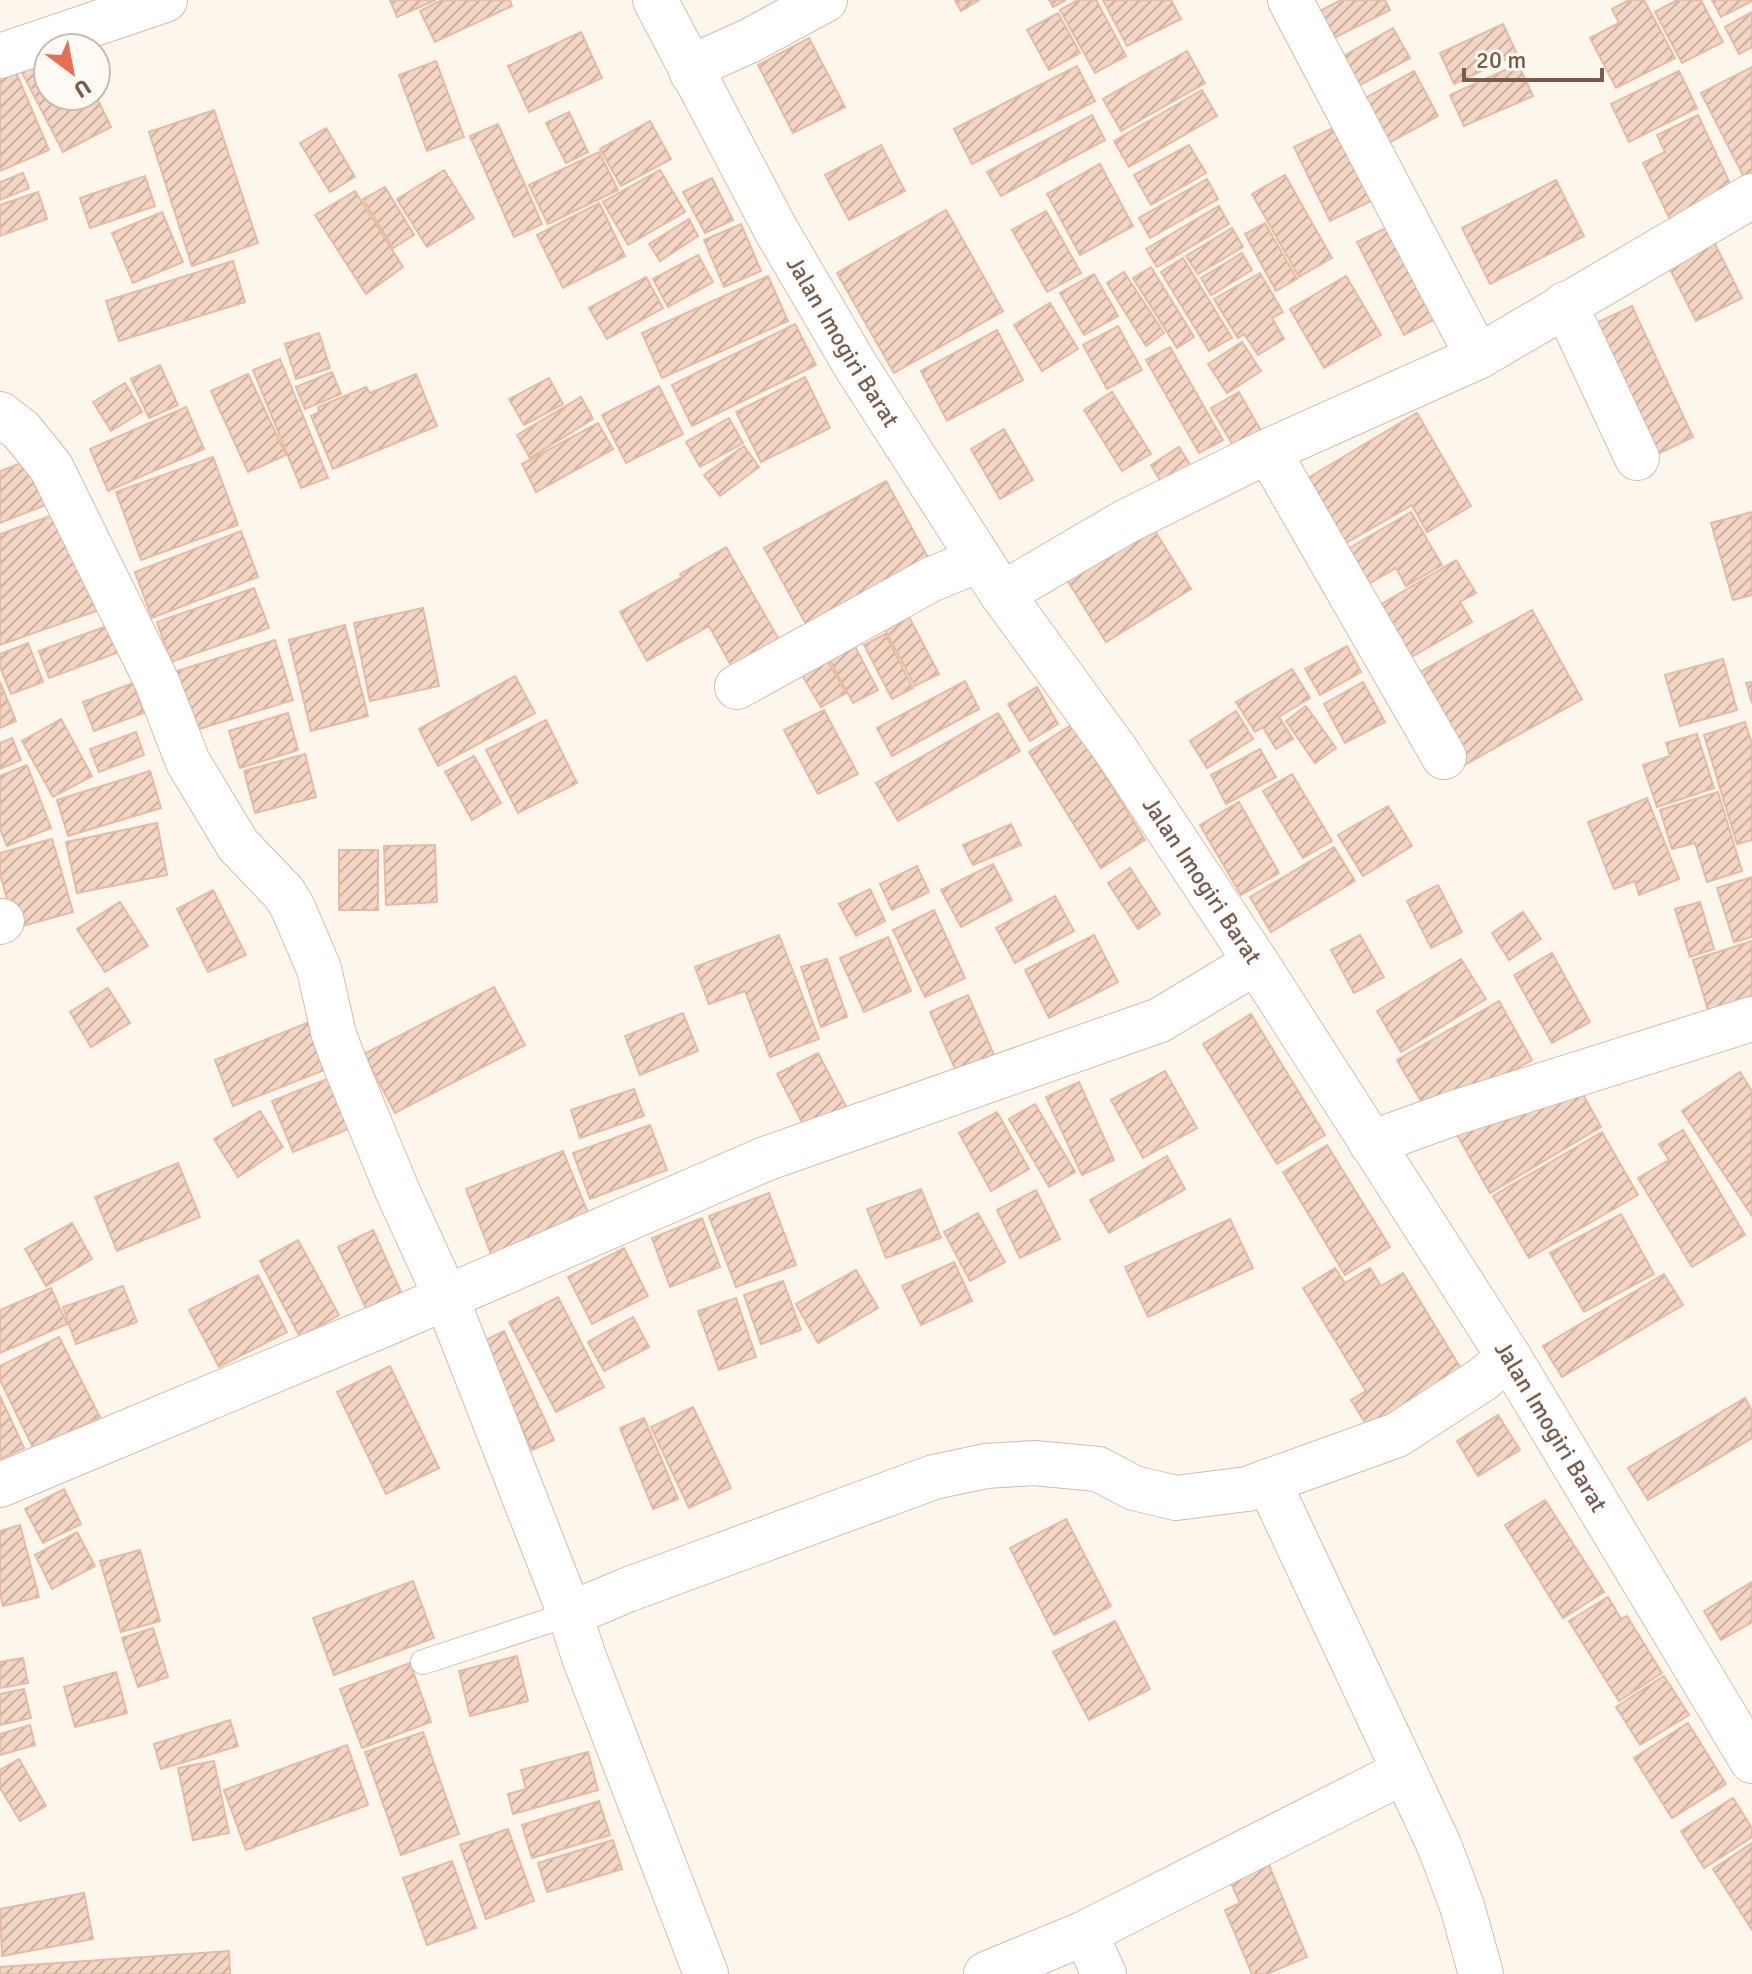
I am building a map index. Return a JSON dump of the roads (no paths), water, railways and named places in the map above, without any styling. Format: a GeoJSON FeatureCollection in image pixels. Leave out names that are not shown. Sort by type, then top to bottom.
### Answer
{"type":"FeatureCollection","features":[{"type":"Feature","properties":{"kind":"street"},"geometry":{"type":"LineString","coordinates":[[0,56],[165,0]]}},
{"type":"Feature","properties":{"kind":"street","name":"Jalan Imogiri Barat"},"geometry":{"type":"LineString","coordinates":[[655,0],[792,258],[857,368],[990,577],[1115,749],[1238,973],[1371,1143],[1496,1368],[1752,1761]]}},
{"type":"Feature","properties":{"kind":"street"},"geometry":{"type":"LineString","coordinates":[[692,73],[711,58],[825,0]]}},
{"type":"Feature","properties":{"kind":"street"},"geometry":{"type":"LineString","coordinates":[[1290,0],[1478,357]]}},
{"type":"Feature","properties":{"kind":"street"},"geometry":{"type":"LineString","coordinates":[[737,687],[932,579],[990,577],[1125,522],[1268,451],[1478,357],[1752,196]]}},
{"type":"Feature","properties":{"kind":"street"},"geometry":{"type":"LineString","coordinates":[[1565,304],[1637,458]]}},
{"type":"Feature","properties":{"kind":"street"},"geometry":{"type":"LineString","coordinates":[[7,427],[51,467],[157,682],[198,781],[238,845],[284,893],[293,908],[319,969],[334,1035],[345,1064],[397,1190],[446,1297],[706,1974]]}},
{"type":"Feature","properties":{"kind":"street"},"geometry":{"type":"LineString","coordinates":[[1268,451],[1444,757]]}},
{"type":"Feature","properties":{"kind":"street"},"geometry":{"type":"LineString","coordinates":[[0,1485],[765,1159],[1160,1020],[1238,973]]}},
{"type":"Feature","properties":{"kind":"street"},"geometry":{"type":"LineString","coordinates":[[1371,1143],[1454,1113],[1752,1019]]}},
{"type":"Feature","properties":{"kind":"street"},"geometry":{"type":"LineString","coordinates":[[570,1614],[934,1477],[986,1466],[1034,1463],[1098,1469],[1134,1488],[1176,1498],[1247,1489],[1397,1435],[1496,1368]]}},
{"type":"Feature","properties":{"kind":"street"},"geometry":{"type":"LineString","coordinates":[[1268,1481],[1439,1845],[1462,1906],[1481,1974]]}},
{"type":"Feature","properties":{"kind":"street"},"geometry":{"type":"LineString","coordinates":[[986,1974],[1085,1933],[1403,1772]]}},
{"type":"Feature","properties":{"kind":"street"},"geometry":{"type":"LineString","coordinates":[[1085,1933],[1104,1974]]}},
{"type":"Feature","properties":{"kind":"lane"},"geometry":{"type":"LineString","coordinates":[[423,1662],[570,1614]]}}]}
